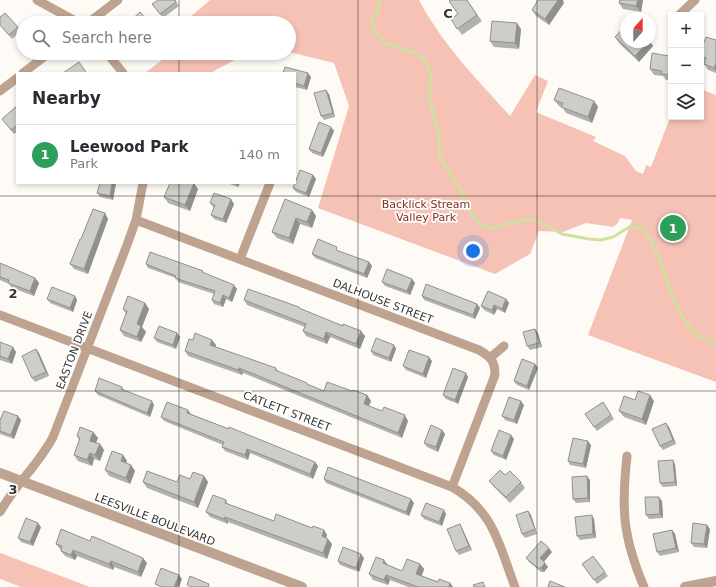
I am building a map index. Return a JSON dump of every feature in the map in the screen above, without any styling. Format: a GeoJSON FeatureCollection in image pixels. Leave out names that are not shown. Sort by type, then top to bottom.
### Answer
{"type":"FeatureCollection","features":[{"type":"Feature","properties":{"kind":"street"},"geometry":{"type":"LineString","coordinates":[[37,0],[66,16]]}},
{"type":"Feature","properties":{"kind":"street"},"geometry":{"type":"LineString","coordinates":[[97,16],[118,0]]}},
{"type":"Feature","properties":{"kind":"street"},"geometry":{"type":"LineString","coordinates":[[682,12],[695,0]]}},
{"type":"Feature","properties":{"kind":"street"},"geometry":{"type":"LineString","coordinates":[[24,72],[40,60]]}},
{"type":"Feature","properties":{"kind":"street"},"geometry":{"type":"LineString","coordinates":[[113,60],[122,72]]}},
{"type":"Feature","properties":{"kind":"street"},"geometry":{"type":"LineString","coordinates":[[0,91],[16,79]]}},
{"type":"Feature","properties":{"kind":"street","name":"EASTON DRIVE"},"geometry":{"type":"LineString","coordinates":[[0,512],[9,496],[37,464],[53,437],[136,220],[143,184]]}},
{"type":"Feature","properties":{"kind":"street"},"geometry":{"type":"LineString","coordinates":[[240,259],[270,184]]}},
{"type":"Feature","properties":{"kind":"street","name":"DALHOUSE STREET"},"geometry":{"type":"LineString","coordinates":[[136,220],[479,350],[491,357]]}},
{"type":"Feature","properties":{"kind":"street","name":"CATLETT STREET"},"geometry":{"type":"LineString","coordinates":[[0,315],[452,487],[472,500],[491,524],[514,587]]}},
{"type":"Feature","properties":{"kind":"street"},"geometry":{"type":"LineString","coordinates":[[452,487],[495,375],[494,362],[491,357],[504,346]]}},
{"type":"Feature","properties":{"kind":"street"},"geometry":{"type":"LineString","coordinates":[[627,456],[624,483],[625,528],[630,552],[644,587]]}},
{"type":"Feature","properties":{"kind":"street","name":"LEESVILLE BOULEVARD"},"geometry":{"type":"LineString","coordinates":[[0,473],[302,587]]}},
{"type":"Feature","properties":{"kind":"street"},"geometry":{"type":"LineString","coordinates":[[685,587],[716,581]]}},
{"type":"Feature","properties":{"kind":"green space","name":"Backlick Stream Valley Park"},"geometry":{"type":"Polygon","coordinates":[[[210,0],[419,0],[428,16],[449,46],[510,116],[535,75],[548,81],[536,112],[596,137],[593,141],[625,156],[636,171],[643,174],[646,165],[651,167],[669,120],[704,120],[704,90],[716,95],[716,382],[588,335],[632,220],[620,218],[618,223],[613,227],[586,223],[563,232],[539,231],[530,254],[495,274],[318,208],[349,106],[334,63],[296,54],[296,16],[191,16],[210,0]]]}},
{"type":"Feature","properties":{"kind":"green space"},"geometry":{"type":"Polygon","coordinates":[[[162,60],[235,60],[212,72],[146,72],[162,60]]]}},
{"type":"Feature","properties":{"kind":"green space"},"geometry":{"type":"Polygon","coordinates":[[[0,553],[90,587],[21,587],[0,579],[0,553]]]}},
{"type":"Feature","properties":{"kind":"building"},"geometry":{"type":"Polygon","coordinates":[[[158,0],[175,0],[176,2],[160,14],[152,4],[158,0]]]}},
{"type":"Feature","properties":{"kind":"building"},"geometry":{"type":"Polygon","coordinates":[[[467,0],[477,15],[457,29],[451,19],[458,14],[449,1],[467,0]]]}},
{"type":"Feature","properties":{"kind":"building"},"geometry":{"type":"Polygon","coordinates":[[[538,0],[558,0],[545,19],[532,10],[538,0]]]}},
{"type":"Feature","properties":{"kind":"building"},"geometry":{"type":"Polygon","coordinates":[[[620,0],[638,0],[636,6],[619,3],[620,0]]]}},
{"type":"Feature","properties":{"kind":"building"},"geometry":{"type":"Polygon","coordinates":[[[140,12],[144,16],[136,16],[140,12]]]}},
{"type":"Feature","properties":{"kind":"building"},"geometry":{"type":"Polygon","coordinates":[[[5,13],[16,25],[16,29],[9,35],[0,25],[0,17],[5,13]]]}},
{"type":"Feature","properties":{"kind":"building"},"geometry":{"type":"Polygon","coordinates":[[[492,21],[517,23],[515,43],[490,41],[492,21]]]}},
{"type":"Feature","properties":{"kind":"building"},"geometry":{"type":"Polygon","coordinates":[[[620,32],[620,42],[615,37],[620,32]]]}},
{"type":"Feature","properties":{"kind":"building"},"geometry":{"type":"Polygon","coordinates":[[[706,37],[716,40],[716,63],[714,68],[704,64],[706,58],[704,57],[704,42],[706,37]]]}},
{"type":"Feature","properties":{"kind":"building"},"geometry":{"type":"Polygon","coordinates":[[[627,48],[642,48],[635,56],[627,48]]]}},
{"type":"Feature","properties":{"kind":"building"},"geometry":{"type":"Polygon","coordinates":[[[652,53],[668,56],[668,75],[661,74],[662,71],[650,69],[652,53]]]}},
{"type":"Feature","properties":{"kind":"building"},"geometry":{"type":"Polygon","coordinates":[[[79,62],[86,72],[64,72],[79,62]]]}},
{"type":"Feature","properties":{"kind":"building"},"geometry":{"type":"Polygon","coordinates":[[[285,67],[308,73],[304,86],[296,83],[296,72],[283,72],[285,67]]]}},
{"type":"Feature","properties":{"kind":"building"},"geometry":{"type":"Polygon","coordinates":[[[559,88],[594,101],[588,117],[561,107],[563,103],[554,100],[559,88]]]}},
{"type":"Feature","properties":{"kind":"building"},"geometry":{"type":"Polygon","coordinates":[[[326,90],[333,113],[321,116],[314,93],[326,90]]]}},
{"type":"Feature","properties":{"kind":"building"},"geometry":{"type":"Polygon","coordinates":[[[16,107],[16,126],[11,130],[2,119],[16,107]]]}},
{"type":"Feature","properties":{"kind":"building"},"geometry":{"type":"Polygon","coordinates":[[[319,122],[331,127],[321,153],[309,149],[319,122]]]}},
{"type":"Feature","properties":{"kind":"building"},"geometry":{"type":"Polygon","coordinates":[[[300,170],[313,175],[306,193],[293,188],[296,184],[300,170]]]}},
{"type":"Feature","properties":{"kind":"building"},"geometry":{"type":"Polygon","coordinates":[[[100,184],[112,184],[110,196],[97,193],[100,184]]]}},
{"type":"Feature","properties":{"kind":"building"},"geometry":{"type":"Polygon","coordinates":[[[170,184],[194,184],[185,205],[164,197],[170,184]]]}},
{"type":"Feature","properties":{"kind":"building"},"geometry":{"type":"Polygon","coordinates":[[[214,193],[231,199],[223,219],[211,215],[215,205],[210,203],[214,193]]]}},
{"type":"Feature","properties":{"kind":"building"},"geometry":{"type":"Polygon","coordinates":[[[285,199],[312,210],[307,222],[296,218],[289,238],[272,232],[285,199]]]}},
{"type":"Feature","properties":{"kind":"building"},"geometry":{"type":"Polygon","coordinates":[[[93,209],[105,213],[84,269],[70,264],[93,209]]]}},
{"type":"Feature","properties":{"kind":"building"},"geometry":{"type":"Polygon","coordinates":[[[318,239],[337,247],[336,250],[369,262],[364,274],[312,254],[318,239]]]}},
{"type":"Feature","properties":{"kind":"building"},"geometry":{"type":"Polygon","coordinates":[[[150,252],[203,271],[202,272],[234,285],[229,298],[223,295],[220,303],[212,300],[215,291],[175,278],[176,276],[146,264],[150,252]]]}},
{"type":"Feature","properties":{"kind":"building"},"geometry":{"type":"Polygon","coordinates":[[[0,263],[35,278],[30,291],[8,283],[9,280],[0,277],[0,263]]]}},
{"type":"Feature","properties":{"kind":"building"},"geometry":{"type":"Polygon","coordinates":[[[387,269],[412,279],[407,291],[382,282],[387,269]]]}},
{"type":"Feature","properties":{"kind":"building"},"geometry":{"type":"Polygon","coordinates":[[[426,284],[477,304],[473,315],[422,296],[426,284]]]}},
{"type":"Feature","properties":{"kind":"building"},"geometry":{"type":"Polygon","coordinates":[[[52,287],[75,296],[70,308],[47,299],[52,287]]]}},
{"type":"Feature","properties":{"kind":"building"},"geometry":{"type":"Polygon","coordinates":[[[248,289],[299,307],[343,326],[343,324],[361,331],[356,344],[326,332],[324,339],[303,331],[306,324],[244,300],[248,289]]]}},
{"type":"Feature","properties":{"kind":"building"},"geometry":{"type":"Polygon","coordinates":[[[488,291],[506,299],[502,309],[494,305],[492,310],[481,306],[488,291]]]}},
{"type":"Feature","properties":{"kind":"building"},"geometry":{"type":"Polygon","coordinates":[[[128,296],[145,303],[137,324],[141,326],[137,337],[120,330],[127,311],[123,309],[128,296]]]}},
{"type":"Feature","properties":{"kind":"building"},"geometry":{"type":"Polygon","coordinates":[[[159,326],[177,333],[173,345],[154,338],[159,326]]]}},
{"type":"Feature","properties":{"kind":"building"},"geometry":{"type":"Polygon","coordinates":[[[535,329],[539,343],[527,346],[523,332],[535,329]]]}},
{"type":"Feature","properties":{"kind":"building"},"geometry":{"type":"Polygon","coordinates":[[[195,333],[212,340],[210,345],[276,368],[275,370],[324,391],[327,382],[367,395],[364,404],[382,411],[384,407],[405,415],[398,433],[239,368],[238,370],[185,351],[189,339],[193,340],[195,333]]]}},
{"type":"Feature","properties":{"kind":"building"},"geometry":{"type":"Polygon","coordinates":[[[376,338],[394,345],[389,358],[371,351],[376,338]]]}},
{"type":"Feature","properties":{"kind":"building"},"geometry":{"type":"Polygon","coordinates":[[[0,342],[13,347],[8,359],[0,356],[0,342]]]}},
{"type":"Feature","properties":{"kind":"building"},"geometry":{"type":"Polygon","coordinates":[[[36,349],[46,372],[32,378],[22,356],[36,349]]]}},
{"type":"Feature","properties":{"kind":"building"},"geometry":{"type":"Polygon","coordinates":[[[409,350],[429,357],[423,374],[403,366],[409,350]]]}},
{"type":"Feature","properties":{"kind":"building"},"geometry":{"type":"Polygon","coordinates":[[[522,359],[535,364],[527,386],[514,381],[522,359]]]}},
{"type":"Feature","properties":{"kind":"building"},"geometry":{"type":"Polygon","coordinates":[[[453,368],[466,373],[455,400],[443,395],[453,368]]]}},
{"type":"Feature","properties":{"kind":"building"},"geometry":{"type":"Polygon","coordinates":[[[99,378],[122,387],[121,389],[152,401],[147,413],[95,391],[99,378]]]}},
{"type":"Feature","properties":{"kind":"building"},"geometry":{"type":"Polygon","coordinates":[[[638,391],[650,395],[642,419],[619,411],[624,396],[635,400],[638,391]]]}},
{"type":"Feature","properties":{"kind":"building"},"geometry":{"type":"Polygon","coordinates":[[[509,397],[521,401],[514,420],[502,416],[509,397]]]}},
{"type":"Feature","properties":{"kind":"building"},"geometry":{"type":"Polygon","coordinates":[[[167,402],[188,410],[187,413],[229,429],[229,427],[315,462],[310,474],[247,449],[245,455],[222,447],[224,442],[161,417],[167,402]]]}},
{"type":"Feature","properties":{"kind":"building"},"geometry":{"type":"Polygon","coordinates":[[[603,402],[611,415],[594,427],[585,414],[603,402]]]}},
{"type":"Feature","properties":{"kind":"building"},"geometry":{"type":"Polygon","coordinates":[[[4,411],[18,416],[11,435],[0,431],[0,420],[4,411]]]}},
{"type":"Feature","properties":{"kind":"building"},"geometry":{"type":"Polygon","coordinates":[[[666,423],[673,440],[660,446],[652,429],[666,423]]]}},
{"type":"Feature","properties":{"kind":"building"},"geometry":{"type":"Polygon","coordinates":[[[431,425],[442,430],[436,447],[424,443],[431,425]]]}},
{"type":"Feature","properties":{"kind":"building"},"geometry":{"type":"Polygon","coordinates":[[[80,427],[93,432],[90,441],[100,444],[95,455],[90,453],[87,460],[74,455],[80,438],[77,436],[80,427]]]}},
{"type":"Feature","properties":{"kind":"building"},"geometry":{"type":"Polygon","coordinates":[[[499,430],[511,435],[503,456],[491,451],[499,430]]]}},
{"type":"Feature","properties":{"kind":"building"},"geometry":{"type":"Polygon","coordinates":[[[573,438],[588,441],[583,464],[568,461],[573,438]]]}},
{"type":"Feature","properties":{"kind":"building"},"geometry":{"type":"Polygon","coordinates":[[[112,451],[123,455],[121,461],[131,465],[126,478],[105,470],[112,451]]]}},
{"type":"Feature","properties":{"kind":"building"},"geometry":{"type":"Polygon","coordinates":[[[673,460],[675,482],[660,483],[658,461],[673,460]]]}},
{"type":"Feature","properties":{"kind":"building"},"geometry":{"type":"Polygon","coordinates":[[[328,467],[411,499],[406,512],[324,479],[328,467]]]}},
{"type":"Feature","properties":{"kind":"building"},"geometry":{"type":"Polygon","coordinates":[[[500,470],[505,475],[510,471],[521,482],[506,497],[489,481],[500,470]]]}},
{"type":"Feature","properties":{"kind":"building"},"geometry":{"type":"Polygon","coordinates":[[[147,471],[177,482],[180,475],[190,479],[193,472],[204,476],[194,502],[143,482],[147,471]]]}},
{"type":"Feature","properties":{"kind":"building"},"geometry":{"type":"Polygon","coordinates":[[[587,476],[588,498],[573,499],[572,477],[587,476]]]}},
{"type":"Feature","properties":{"kind":"building"},"geometry":{"type":"Polygon","coordinates":[[[213,495],[226,500],[225,503],[274,521],[276,514],[312,528],[313,526],[324,530],[322,536],[328,539],[323,553],[225,517],[224,519],[206,512],[213,495]]]}},
{"type":"Feature","properties":{"kind":"building"},"geometry":{"type":"Polygon","coordinates":[[[645,497],[659,497],[660,514],[646,515],[645,497]]]}},
{"type":"Feature","properties":{"kind":"building"},"geometry":{"type":"Polygon","coordinates":[[[426,503],[444,510],[439,522],[421,515],[426,503]]]}},
{"type":"Feature","properties":{"kind":"building"},"geometry":{"type":"Polygon","coordinates":[[[528,511],[535,529],[522,534],[516,515],[528,511]]]}},
{"type":"Feature","properties":{"kind":"building"},"geometry":{"type":"Polygon","coordinates":[[[592,515],[593,534],[577,536],[575,517],[592,515]]]}},
{"type":"Feature","properties":{"kind":"building"},"geometry":{"type":"Polygon","coordinates":[[[26,518],[38,523],[30,542],[18,538],[26,518]]]}},
{"type":"Feature","properties":{"kind":"building"},"geometry":{"type":"Polygon","coordinates":[[[693,523],[707,525],[704,544],[691,543],[693,523]]]}},
{"type":"Feature","properties":{"kind":"building"},"geometry":{"type":"Polygon","coordinates":[[[460,524],[469,546],[456,551],[447,529],[460,524]]]}},
{"type":"Feature","properties":{"kind":"building"},"geometry":{"type":"Polygon","coordinates":[[[61,529],[90,541],[92,536],[143,558],[138,572],[111,561],[109,564],[73,550],[71,555],[61,551],[62,546],[56,544],[61,529]]]}},
{"type":"Feature","properties":{"kind":"building"},"geometry":{"type":"Polygon","coordinates":[[[672,530],[676,548],[657,552],[653,534],[672,530]]]}},
{"type":"Feature","properties":{"kind":"building"},"geometry":{"type":"Polygon","coordinates":[[[541,541],[549,548],[540,558],[545,563],[541,568],[538,568],[526,558],[541,541]]]}},
{"type":"Feature","properties":{"kind":"building"},"geometry":{"type":"Polygon","coordinates":[[[343,547],[361,554],[356,568],[338,561],[343,547]]]}},
{"type":"Feature","properties":{"kind":"building"},"geometry":{"type":"Polygon","coordinates":[[[593,556],[605,572],[594,580],[582,564],[593,556]]]}},
{"type":"Feature","properties":{"kind":"building"},"geometry":{"type":"Polygon","coordinates":[[[376,557],[384,560],[383,563],[402,571],[407,559],[420,564],[416,574],[438,582],[439,579],[450,583],[449,587],[418,587],[386,575],[384,580],[369,574],[376,557]]]}},
{"type":"Feature","properties":{"kind":"building"},"geometry":{"type":"Polygon","coordinates":[[[161,568],[179,575],[174,587],[162,587],[155,584],[161,568]]]}},
{"type":"Feature","properties":{"kind":"building"},"geometry":{"type":"Polygon","coordinates":[[[190,576],[209,584],[208,587],[192,587],[187,585],[190,576]]]}},
{"type":"Feature","properties":{"kind":"building"},"geometry":{"type":"Polygon","coordinates":[[[550,581],[565,587],[548,587],[550,581]]]}},
{"type":"Feature","properties":{"kind":"building"},"geometry":{"type":"Polygon","coordinates":[[[483,582],[485,587],[474,587],[473,585],[483,582]]]}},
{"type":"Feature","properties":{"kind":"waterway"},"geometry":{"type":"LineString","coordinates":[[379,0],[379,7],[371,24],[379,37],[386,44],[415,53],[427,64],[431,74],[429,98],[439,134],[439,156],[463,194],[467,208],[481,225],[491,228],[529,219],[537,220],[562,234],[601,240],[613,237],[631,226],[644,229],[657,255],[672,296],[686,322],[697,335],[716,345]]}},
{"type":"Feature","properties":{"kind":"place","name":"Leewood Park"},"geometry":{"type":"Point","coordinates":[673,228]}}]}
